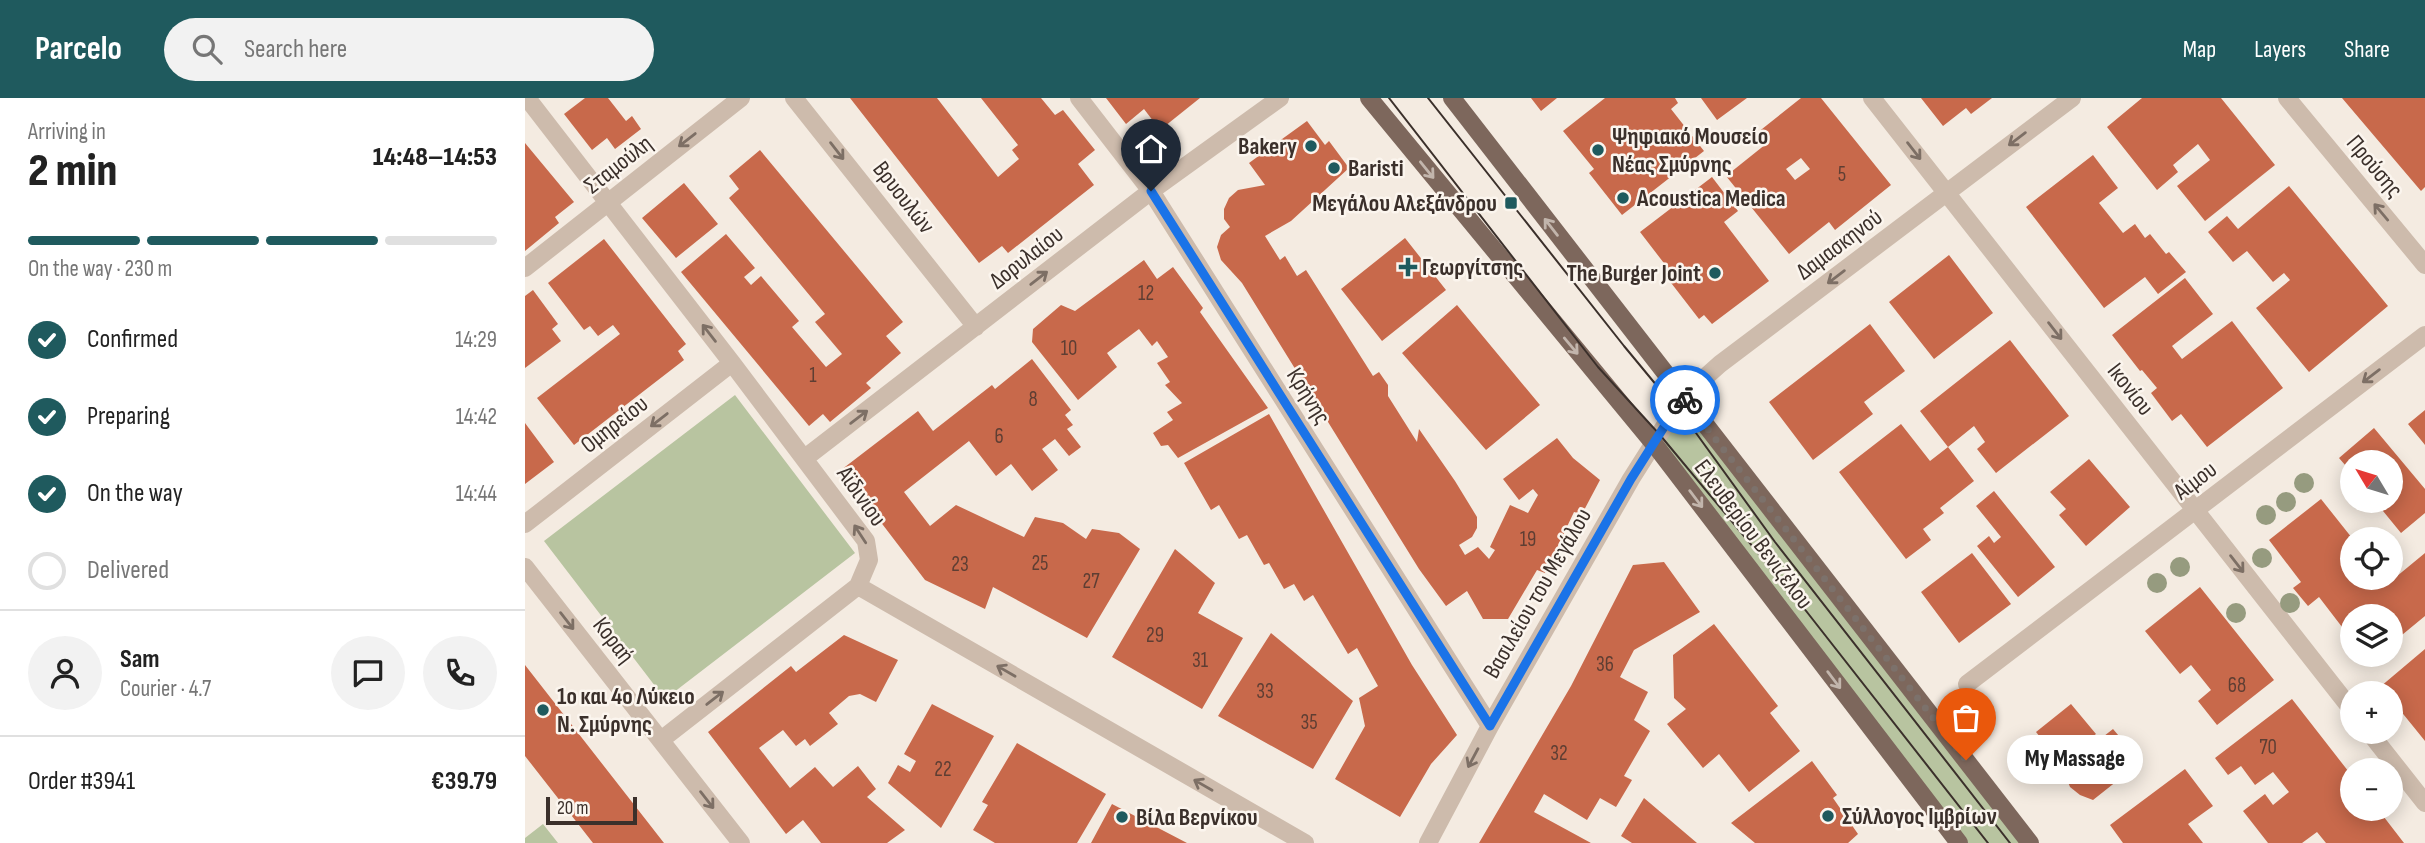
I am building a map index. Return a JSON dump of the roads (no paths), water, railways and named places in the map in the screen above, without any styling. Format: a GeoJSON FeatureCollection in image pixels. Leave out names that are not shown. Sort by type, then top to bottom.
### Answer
{"type":"FeatureCollection","features":[{"type":"Feature","properties":{"kind":"main road","name":"Ελευθερίου Βενιζέλου"},"geometry":{"type":"LineString","coordinates":[[1369,98],[1654,445],[1959,843]]}},
{"type":"Feature","properties":{"kind":"main road","name":"Ελευθερίου Βενιζέλου"},"geometry":{"type":"LineString","coordinates":[[1452,98],[2030,843]]}},
{"type":"Feature","properties":{"kind":"street","name":"Αϊδινίου"},"geometry":{"type":"LineString","coordinates":[[527,98],[866,541],[869,560],[858,586]]}},
{"type":"Feature","properties":{"kind":"street","name":"Σταμούλη"},"geometry":{"type":"LineString","coordinates":[[525,268],[741,98]]}},
{"type":"Feature","properties":{"kind":"street","name":"Βρυουλών"},"geometry":{"type":"LineString","coordinates":[[794,98],[976,327]]}},
{"type":"Feature","properties":{"kind":"street","name":"Κρήνης"},"geometry":{"type":"LineString","coordinates":[[1079,98],[1151,191],[1490,726]]}},
{"type":"Feature","properties":{"kind":"street","name":"Δορυλαίου"},"geometry":{"type":"LineString","coordinates":[[805,458],[1151,191],[1280,98]]}},
{"type":"Feature","properties":{"kind":"street","name":"Ικονίου"},"geometry":{"type":"LineString","coordinates":[[1872,98],[2340,695]]}},
{"type":"Feature","properties":{"kind":"street","name":"Δαμασκηνού"},"geometry":{"type":"LineString","coordinates":[[1654,445],[1683,397],[1720,364],[2072,98]]}},
{"type":"Feature","properties":{"kind":"street","name":"Προύσης"},"geometry":{"type":"LineString","coordinates":[[2287,98],[2425,265]]}},
{"type":"Feature","properties":{"kind":"street","name":"Αίμου"},"geometry":{"type":"LineString","coordinates":[[1967,684],[2425,335]]}},
{"type":"Feature","properties":{"kind":"street","name":"Ομηρείου"},"geometry":{"type":"LineString","coordinates":[[525,524],[732,363]]}},
{"type":"Feature","properties":{"kind":"street","name":"Βασιλείου του Μεγάλου"},"geometry":{"type":"LineString","coordinates":[[1428,843],[1490,726],[1631,479],[1654,445]]}},
{"type":"Feature","properties":{"kind":"street","name":"Κοραή"},"geometry":{"type":"LineString","coordinates":[[525,567],[741,843]]}},
{"type":"Feature","properties":{"kind":"street"},"geometry":{"type":"LineString","coordinates":[[661,740],[858,586],[1305,843]]}},
{"type":"Feature","properties":{"kind":"street"},"geometry":{"type":"LineString","coordinates":[[2378,744],[2425,803]]}},
{"type":"Feature","properties":{"kind":"tram line"},"geometry":{"type":"LineString","coordinates":[[1389,98],[1598,367],[1660,435],[1803,607],[1988,843]]}},
{"type":"Feature","properties":{"kind":"tram line"},"geometry":{"type":"LineString","coordinates":[[1428,98],[1696,433],[1775,542],[2010,843]]}},
{"type":"Feature","properties":{"kind":"place","name":"Bakery"},"geometry":{"type":"Point","coordinates":[1311,146]}},
{"type":"Feature","properties":{"kind":"place","name":"Ψηφιακό Μουσείο Νέας Σμύρνης"},"geometry":{"type":"Point","coordinates":[1598,150]}},
{"type":"Feature","properties":{"kind":"place","name":"Baristi"},"geometry":{"type":"Point","coordinates":[1334,168]}},
{"type":"Feature","properties":{"kind":"place","name":"Acoustica Medica"},"geometry":{"type":"Point","coordinates":[1623,198]}},
{"type":"Feature","properties":{"kind":"place","name":"Μεγάλου Αλεξάνδρου"},"geometry":{"type":"Point","coordinates":[1511,203]}},
{"type":"Feature","properties":{"kind":"place","name":"Γεωργίτσης"},"geometry":{"type":"Point","coordinates":[1408,267]}},
{"type":"Feature","properties":{"kind":"place","name":"The Burger Joint"},"geometry":{"type":"Point","coordinates":[1715,273]}},
{"type":"Feature","properties":{"kind":"place","name":"1ο και 4ο Λύκειο Ν. Σμύρνης"},"geometry":{"type":"Point","coordinates":[543,710]}},
{"type":"Feature","properties":{"kind":"place","name":"My Massage"},"geometry":{"type":"Point","coordinates":[1966,760]}},
{"type":"Feature","properties":{"kind":"place","name":"Σύλλογος Ιμβρίων"},"geometry":{"type":"Point","coordinates":[1828,816]}},
{"type":"Feature","properties":{"kind":"place","name":"Βίλα Βερνίκου"},"geometry":{"type":"Point","coordinates":[1122,817]}}]}
